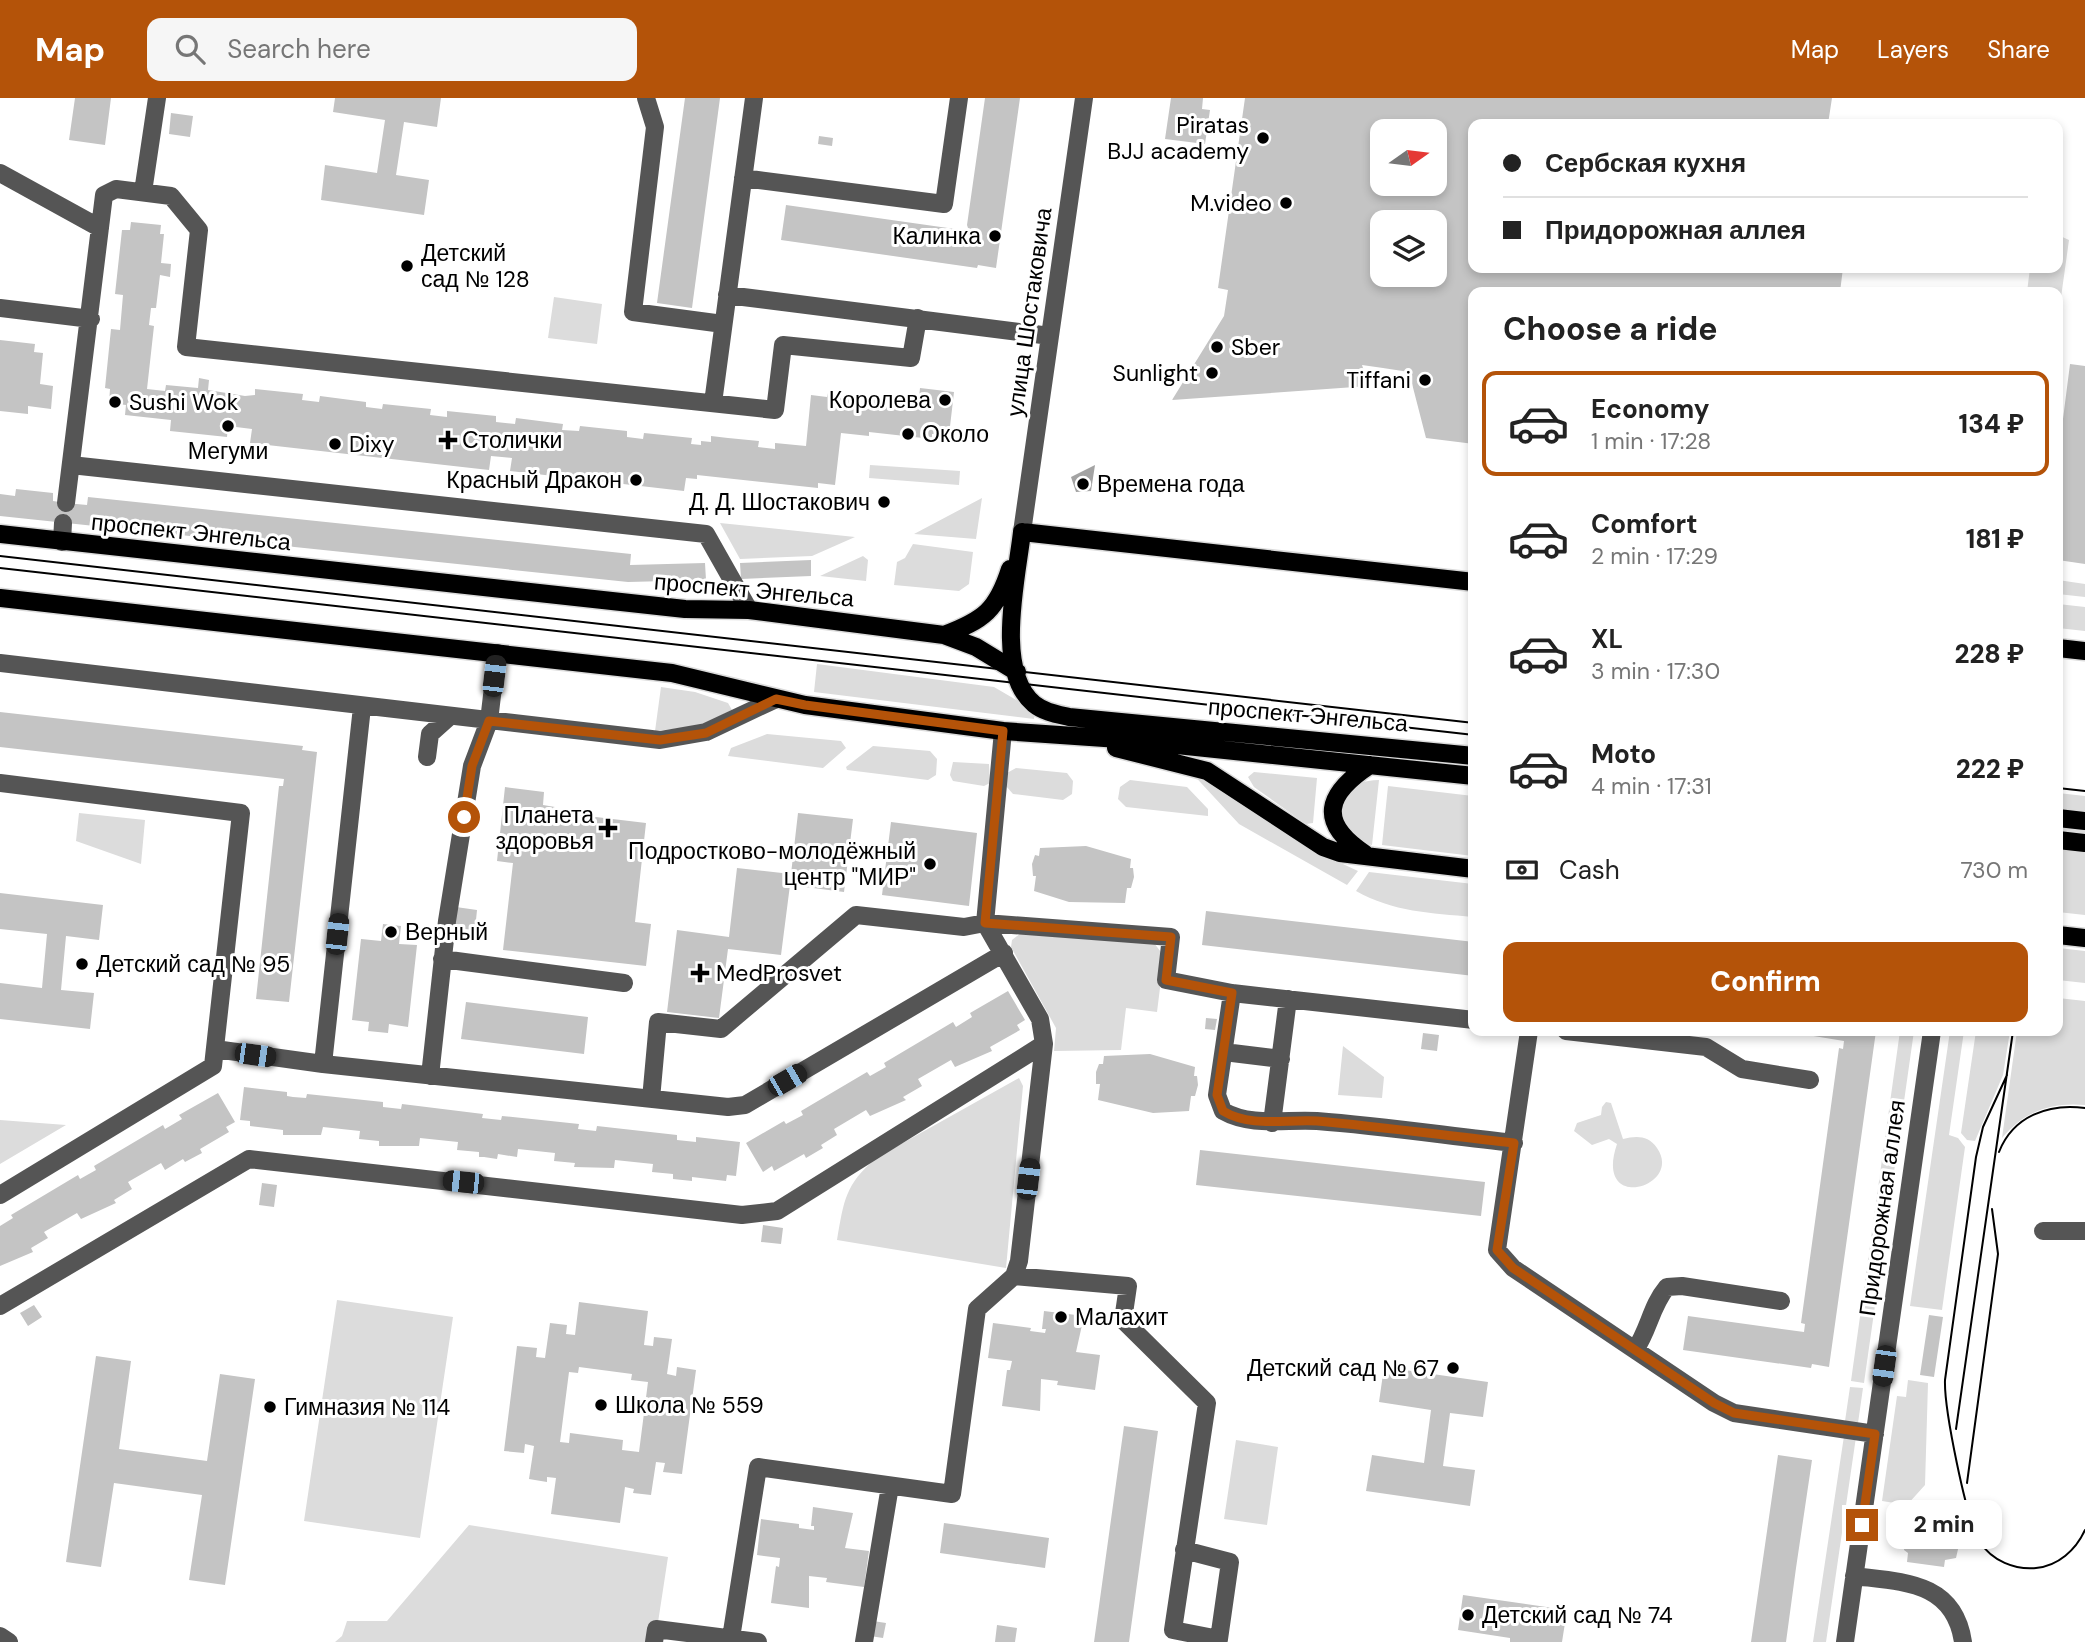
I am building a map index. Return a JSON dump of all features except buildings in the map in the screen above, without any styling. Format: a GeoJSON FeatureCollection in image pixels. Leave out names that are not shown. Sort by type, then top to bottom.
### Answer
{"type":"FeatureCollection","features":[{"type":"Feature","properties":{"kind":"main road"},"geometry":{"type":"LineString","coordinates":[[1022,532],[1468,581]]}},
{"type":"Feature","properties":{"kind":"main road","name":"улица Шостаковича"},"geometry":{"type":"LineString","coordinates":[[944,635],[977,623],[991,609],[1003,589],[1022,532]]}},
{"type":"Feature","properties":{"kind":"main road","name":"улица Шостаковича"},"geometry":{"type":"LineString","coordinates":[[1017,671],[1009,640],[1022,532]]}},
{"type":"Feature","properties":{"kind":"main road","name":"проспект Энгельса"},"geometry":{"type":"LineString","coordinates":[[0,534],[685,610],[749,610],[944,635],[976,647],[1017,671],[1025,694],[1033,704],[1045,711],[1069,717],[1468,755]]}},
{"type":"Feature","properties":{"kind":"main road","name":"проспект Энгельса"},"geometry":{"type":"LineString","coordinates":[[0,598],[672,673],[805,705],[1003,731],[1070,738],[1119,739],[1468,775]]}},
{"type":"Feature","properties":{"kind":"main road"},"geometry":{"type":"LineString","coordinates":[[2063,649],[2085,651]]}},
{"type":"Feature","properties":{"kind":"main road","name":"проспект Энгельса"},"geometry":{"type":"LineString","coordinates":[[1070,738],[1190,764],[1218,777],[1323,847],[1371,858],[1468,868]]}},
{"type":"Feature","properties":{"kind":"main road","name":"проспект Энгельса"},"geometry":{"type":"LineString","coordinates":[[1370,765],[1342,786],[1335,796],[1332,809],[1334,826],[1341,836],[1371,858]]}},
{"type":"Feature","properties":{"kind":"main road"},"geometry":{"type":"LineString","coordinates":[[2063,819],[2085,821]]}},
{"type":"Feature","properties":{"kind":"main road"},"geometry":{"type":"LineString","coordinates":[[2063,840],[2085,843]]}},
{"type":"Feature","properties":{"kind":"main road"},"geometry":{"type":"LineString","coordinates":[[2063,936],[2085,938]]}},
{"type":"Feature","properties":{"kind":"street"},"geometry":{"type":"LineString","coordinates":[[143,192],[157,98]]}},
{"type":"Feature","properties":{"kind":"street"},"geometry":{"type":"LineString","coordinates":[[646,98],[655,127],[633,312],[723,324]]}},
{"type":"Feature","properties":{"kind":"street"},"geometry":{"type":"LineString","coordinates":[[713,403],[754,98]]}},
{"type":"Feature","properties":{"kind":"street"},"geometry":{"type":"LineString","coordinates":[[743,178],[944,204],[959,98]]}},
{"type":"Feature","properties":{"kind":"street","name":"улица Шостаковича"},"geometry":{"type":"LineString","coordinates":[[1022,532],[1084,98]]}},
{"type":"Feature","properties":{"kind":"street"},"geometry":{"type":"LineString","coordinates":[[0,173],[100,228]]}},
{"type":"Feature","properties":{"kind":"street"},"geometry":{"type":"LineString","coordinates":[[66,503],[91,319],[104,195],[116,189],[171,197],[199,230],[186,347],[775,410],[783,345],[911,358],[918,318]]}},
{"type":"Feature","properties":{"kind":"street"},"geometry":{"type":"LineString","coordinates":[[727,295],[1050,336]]}},
{"type":"Feature","properties":{"kind":"street"},"geometry":{"type":"LineString","coordinates":[[0,308],[91,319]]}},
{"type":"Feature","properties":{"kind":"street"},"geometry":{"type":"LineString","coordinates":[[71,465],[706,534],[749,610]]}},
{"type":"Feature","properties":{"kind":"street"},"geometry":{"type":"LineString","coordinates":[[62,542],[63,523]]}},
{"type":"Feature","properties":{"kind":"street"},"geometry":{"type":"LineString","coordinates":[[430,1076],[442,959],[472,766],[489,721],[497,653]]}},
{"type":"Feature","properties":{"kind":"street"},"geometry":{"type":"LineString","coordinates":[[0,663],[660,740],[706,733],[776,699]]}},
{"type":"Feature","properties":{"kind":"street"},"geometry":{"type":"LineString","coordinates":[[323,1064],[362,707]]}},
{"type":"Feature","properties":{"kind":"street"},"geometry":{"type":"LineString","coordinates":[[427,757],[430,734],[449,717]]}},
{"type":"Feature","properties":{"kind":"street"},"geometry":{"type":"LineString","coordinates":[[731,1637],[758,1467],[951,1494],[977,1309],[1014,1276],[1044,1044],[1040,1020],[985,923],[1003,731]]}},
{"type":"Feature","properties":{"kind":"street"},"geometry":{"type":"LineString","coordinates":[[0,783],[241,813],[213,1066],[0,1195]]}},
{"type":"Feature","properties":{"kind":"street"},"geometry":{"type":"LineString","coordinates":[[651,1099],[658,1022],[721,1029],[856,915],[964,927],[985,923],[1171,937],[1166,980],[1232,993],[1468,1019]]}},
{"type":"Feature","properties":{"kind":"street"},"geometry":{"type":"LineString","coordinates":[[215,1049],[430,1076],[651,1099],[745,1105],[1004,953]]}},
{"type":"Feature","properties":{"kind":"street"},"geometry":{"type":"LineString","coordinates":[[442,959],[624,983]]}},
{"type":"Feature","properties":{"kind":"street"},"geometry":{"type":"LineString","coordinates":[[1232,993],[1217,1095],[1223,1111],[1230,1115],[1272,1123],[1314,1121],[1514,1143]]}},
{"type":"Feature","properties":{"kind":"street"},"geometry":{"type":"LineString","coordinates":[[1272,1123],[1288,999]]}},
{"type":"Feature","properties":{"kind":"street"},"geometry":{"type":"LineString","coordinates":[[1529,1036],[1497,1250],[1513,1268],[1714,1403],[1734,1413],[1875,1434]]}},
{"type":"Feature","properties":{"kind":"street"},"geometry":{"type":"LineString","coordinates":[[1654,1036],[1707,1039],[1742,1069],[1810,1080]]}},
{"type":"Feature","properties":{"kind":"street","name":"Придорожная аллея"},"geometry":{"type":"LineString","coordinates":[[1845,1642],[1931,1036]]}},
{"type":"Feature","properties":{"kind":"street"},"geometry":{"type":"LineString","coordinates":[[0,1306],[249,1159],[742,1214],[778,1212],[1044,1044]]}},
{"type":"Feature","properties":{"kind":"street"},"geometry":{"type":"LineString","coordinates":[[1224,1052],[1281,1059]]}},
{"type":"Feature","properties":{"kind":"street"},"geometry":{"type":"LineString","coordinates":[[2043,1231],[2085,1231]]}},
{"type":"Feature","properties":{"kind":"street"},"geometry":{"type":"LineString","coordinates":[[1014,1276],[1128,1286],[1123,1320],[1207,1403],[1184,1550],[1173,1630],[1218,1641],[1230,1562],[1184,1550]]}},
{"type":"Feature","properties":{"kind":"street"},"geometry":{"type":"LineString","coordinates":[[1635,1350],[1647,1333],[1657,1299],[1667,1287],[1682,1286],[1781,1301]]}},
{"type":"Feature","properties":{"kind":"street"},"geometry":{"type":"LineString","coordinates":[[864,1642],[890,1486]]}},
{"type":"Feature","properties":{"kind":"street"},"geometry":{"type":"LineString","coordinates":[[1854,1577],[1916,1584],[1936,1593],[1952,1613],[1963,1642]]}},
{"type":"Feature","properties":{"kind":"street"},"geometry":{"type":"LineString","coordinates":[[654,1642],[656,1629],[758,1642]]}},
{"type":"Feature","properties":{"kind":"street"},"geometry":{"type":"LineString","coordinates":[[0,1636],[9,1642]]}},
{"type":"Feature","properties":{"kind":"shaded area"},"geometry":{"type":"Polygon","coordinates":[[[2063,237],[2069,240],[2062,287],[2028,287],[2029,273],[2063,273],[2063,237]]]}},
{"type":"Feature","properties":{"kind":"shaded area"},"geometry":{"type":"Polygon","coordinates":[[[554,297],[602,304],[597,344],[548,338],[554,297]]]}},
{"type":"Feature","properties":{"kind":"shaded area"},"geometry":{"type":"Polygon","coordinates":[[[870,465],[960,471],[959,485],[869,478],[870,465]]]}},
{"type":"Feature","properties":{"kind":"shaded area","name":"Времена года"},"geometry":{"type":"Polygon","coordinates":[[[1095,465],[1091,491],[1076,492],[1071,477],[1095,465]]]}},
{"type":"Feature","properties":{"kind":"shaded area"},"geometry":{"type":"Polygon","coordinates":[[[982,498],[976,539],[914,534],[982,498]]]}},
{"type":"Feature","properties":{"kind":"shaded area"},"geometry":{"type":"Polygon","coordinates":[[[720,523],[855,537],[812,556],[740,559],[720,523]]]}},
{"type":"Feature","properties":{"kind":"shaded area"},"geometry":{"type":"Polygon","coordinates":[[[913,544],[973,552],[969,584],[959,591],[894,585],[897,562],[905,558],[913,544]]]}},
{"type":"Feature","properties":{"kind":"shaded area"},"geometry":{"type":"Polygon","coordinates":[[[863,556],[868,560],[866,581],[820,576],[863,556]]]}},
{"type":"Feature","properties":{"kind":"shaded area"},"geometry":{"type":"Polygon","coordinates":[[[2063,581],[2085,584],[2085,597],[2063,595],[2063,581]]]}},
{"type":"Feature","properties":{"kind":"shaded area"},"geometry":{"type":"Polygon","coordinates":[[[2063,605],[2085,607],[2085,631],[2063,629],[2063,605]]]}},
{"type":"Feature","properties":{"kind":"shaded area"},"geometry":{"type":"Polygon","coordinates":[[[817,664],[994,687],[1035,711],[1034,719],[814,692],[817,664]]]}},
{"type":"Feature","properties":{"kind":"shaded area"},"geometry":{"type":"Polygon","coordinates":[[[661,687],[695,692],[728,703],[732,710],[700,726],[655,731],[661,687]]]}},
{"type":"Feature","properties":{"kind":"shaded area"},"geometry":{"type":"Polygon","coordinates":[[[767,734],[841,741],[846,748],[823,768],[728,756],[731,748],[767,734]]]}},
{"type":"Feature","properties":{"kind":"shaded area"},"geometry":{"type":"Polygon","coordinates":[[[873,746],[930,751],[937,759],[936,775],[928,780],[847,770],[846,767],[873,746]]]}},
{"type":"Feature","properties":{"kind":"shaded area"},"geometry":{"type":"Polygon","coordinates":[[[953,762],[989,764],[990,783],[984,786],[953,781],[950,775],[953,762]]]}},
{"type":"Feature","properties":{"kind":"shaded area"},"geometry":{"type":"Polygon","coordinates":[[[1016,768],[1067,773],[1073,781],[1072,794],[1063,800],[1013,794],[1006,786],[1007,773],[1016,768]]]}},
{"type":"Feature","properties":{"kind":"shaded area"},"geometry":{"type":"Polygon","coordinates":[[[1189,770],[1319,853],[1358,871],[1347,885],[1239,824],[1189,770]]]}},
{"type":"Feature","properties":{"kind":"shaded area"},"geometry":{"type":"Polygon","coordinates":[[[1254,772],[1317,778],[1313,823],[1306,824],[1254,787],[1248,777],[1254,772]]]}},
{"type":"Feature","properties":{"kind":"shaded area"},"geometry":{"type":"Polygon","coordinates":[[[1130,780],[1187,787],[1208,809],[1208,816],[1126,807],[1118,799],[1120,787],[1130,780]]]}},
{"type":"Feature","properties":{"kind":"shaded area"},"geometry":{"type":"Polygon","coordinates":[[[1379,780],[1372,845],[1363,843],[1340,821],[1345,796],[1349,790],[1360,783],[1379,780]]]}},
{"type":"Feature","properties":{"kind":"shaded area"},"geometry":{"type":"Polygon","coordinates":[[[1388,786],[1468,795],[1468,855],[1382,845],[1388,786]]]}},
{"type":"Feature","properties":{"kind":"shaded area"},"geometry":{"type":"Polygon","coordinates":[[[2063,794],[2085,796],[2085,915],[2063,913],[2063,794]]]}},
{"type":"Feature","properties":{"kind":"shaded area"},"geometry":{"type":"Polygon","coordinates":[[[79,813],[145,820],[141,864],[76,841],[79,813]]]}},
{"type":"Feature","properties":{"kind":"shaded area"},"geometry":{"type":"Polygon","coordinates":[[[1369,872],[1468,883],[1468,917],[1398,907],[1356,891],[1369,872]]]}},
{"type":"Feature","properties":{"kind":"shaded area"},"geometry":{"type":"Polygon","coordinates":[[[1021,933],[1154,943],[1164,956],[1157,1012],[1126,1008],[1121,1050],[1054,1051],[1056,1028],[1011,947],[1012,940],[1021,933]]]}},
{"type":"Feature","properties":{"kind":"shaded area"},"geometry":{"type":"Polygon","coordinates":[[[2063,949],[2085,951],[2085,983],[2063,981],[2063,949]]]}},
{"type":"Feature","properties":{"kind":"shaded area"},"geometry":{"type":"Polygon","coordinates":[[[2063,999],[2085,1001],[2085,1105],[2061,1105],[2039,1110],[2020,1121],[2002,1138],[2016,1036],[2063,1036],[2063,999]]]}},
{"type":"Feature","properties":{"kind":"shaded area"},"geometry":{"type":"Polygon","coordinates":[[[1899,1036],[1913,1036],[1864,1383],[1851,1381],[1899,1036]]]}},
{"type":"Feature","properties":{"kind":"shaded area"},"geometry":{"type":"Polygon","coordinates":[[[1949,1036],[1963,1036],[1949,1135],[1958,1138],[1965,1147],[1942,1310],[1910,1306],[1949,1036]]]}},
{"type":"Feature","properties":{"kind":"shaded area"},"geometry":{"type":"Polygon","coordinates":[[[1975,1036],[2009,1036],[2003,1075],[1975,1141],[1967,1140],[1961,1133],[1975,1036]]]}},
{"type":"Feature","properties":{"kind":"shaded area"},"geometry":{"type":"Polygon","coordinates":[[[1343,1046],[1384,1077],[1382,1098],[1338,1095],[1343,1046]]]}},
{"type":"Feature","properties":{"kind":"shaded area"},"geometry":{"type":"Polygon","coordinates":[[[1019,1078],[1023,1086],[1006,1268],[837,1240],[847,1194],[876,1158],[1019,1078]]]}},
{"type":"Feature","properties":{"kind":"shaded area"},"geometry":{"type":"Polygon","coordinates":[[[1606,1102],[1611,1103],[1623,1139],[1642,1138],[1657,1148],[1662,1162],[1659,1174],[1650,1182],[1638,1187],[1626,1186],[1617,1180],[1613,1166],[1617,1144],[1609,1139],[1592,1145],[1574,1131],[1577,1123],[1601,1115],[1606,1102]]]}},
{"type":"Feature","properties":{"kind":"shaded area"},"geometry":{"type":"Polygon","coordinates":[[[0,1120],[66,1125],[0,1164],[0,1120]]]}},
{"type":"Feature","properties":{"kind":"shaded area"},"geometry":{"type":"Polygon","coordinates":[[[337,1300],[453,1317],[420,1538],[304,1521],[337,1300]]]}},
{"type":"Feature","properties":{"kind":"shaded area"},"geometry":{"type":"Polygon","coordinates":[[[1908,1380],[1928,1383],[1925,1485],[1907,1505],[1882,1501],[1897,1396],[1906,1397],[1908,1380]]]}},
{"type":"Feature","properties":{"kind":"shaded area"},"geometry":{"type":"Polygon","coordinates":[[[1850,1387],[1863,1388],[1858,1423],[1845,1421],[1850,1387]]]}},
{"type":"Feature","properties":{"kind":"shaded area"},"geometry":{"type":"Polygon","coordinates":[[[1844,1436],[1856,1437],[1826,1642],[1813,1642],[1844,1436]]]}},
{"type":"Feature","properties":{"kind":"shaded area"},"geometry":{"type":"Polygon","coordinates":[[[1236,1440],[1278,1447],[1267,1525],[1224,1519],[1236,1440]]]}},
{"type":"Feature","properties":{"kind":"shaded area"},"geometry":{"type":"Polygon","coordinates":[[[469,1525],[668,1557],[655,1642],[335,1642],[342,1636],[347,1621],[387,1621],[469,1525]]]}},
{"type":"Feature","properties":{"kind":"tram line"},"geometry":{"type":"LineString","coordinates":[[0,556],[1468,722]]}},
{"type":"Feature","properties":{"kind":"tram line"},"geometry":{"type":"LineString","coordinates":[[0,568],[1468,734]]}},
{"type":"Feature","properties":{"kind":"tram line"},"geometry":{"type":"LineString","coordinates":[[2063,789],[2085,791]]}},
{"type":"Feature","properties":{"kind":"tram line"},"geometry":{"type":"LineString","coordinates":[[1956,1429],[2012,1036]]}},
{"type":"Feature","properties":{"kind":"tram line"},"geometry":{"type":"LineString","coordinates":[[2007,1075],[1983,1127],[1976,1157],[1945,1380],[1952,1438],[1974,1530],[1985,1549],[1997,1559],[2020,1567],[2044,1567],[2065,1556],[2077,1544],[2085,1530]]}},
{"type":"Feature","properties":{"kind":"tram line"},"geometry":{"type":"LineString","coordinates":[[1999,1152],[2013,1129],[2034,1115],[2058,1108],[2085,1108]]}},
{"type":"Feature","properties":{"kind":"tram line"},"geometry":{"type":"LineString","coordinates":[[1967,1483],[1998,1254],[1992,1209]]}},
{"type":"Feature","properties":{"kind":"place","name":"Piratas BJJ academy"},"geometry":{"type":"Point","coordinates":[1263,138]}},
{"type":"Feature","properties":{"kind":"place","name":"M.video"},"geometry":{"type":"Point","coordinates":[1286,203]}},
{"type":"Feature","properties":{"kind":"place","name":"Калинка"},"geometry":{"type":"Point","coordinates":[995,236]}},
{"type":"Feature","properties":{"kind":"place","name":"Детский сад № 128"},"geometry":{"type":"Point","coordinates":[407,266]}},
{"type":"Feature","properties":{"kind":"place","name":"Sber"},"geometry":{"type":"Point","coordinates":[1217,347]}},
{"type":"Feature","properties":{"kind":"place","name":"Sunlight"},"geometry":{"type":"Point","coordinates":[1212,373]}},
{"type":"Feature","properties":{"kind":"place","name":"Tiffani"},"geometry":{"type":"Point","coordinates":[1425,380]}},
{"type":"Feature","properties":{"kind":"place","name":"Королева"},"geometry":{"type":"Point","coordinates":[945,400]}},
{"type":"Feature","properties":{"kind":"place","name":"Sushi Wok"},"geometry":{"type":"Point","coordinates":[115,402]}},
{"type":"Feature","properties":{"kind":"place","name":"Мегуми"},"geometry":{"type":"Point","coordinates":[228,426]}},
{"type":"Feature","properties":{"kind":"place","name":"Около"},"geometry":{"type":"Point","coordinates":[908,434]}},
{"type":"Feature","properties":{"kind":"place","name":"Столички"},"geometry":{"type":"Point","coordinates":[448,440]}},
{"type":"Feature","properties":{"kind":"place","name":"Dixy"},"geometry":{"type":"Point","coordinates":[335,444]}},
{"type":"Feature","properties":{"kind":"place","name":"Красный Дракон"},"geometry":{"type":"Point","coordinates":[636,480]}},
{"type":"Feature","properties":{"kind":"place","name":"Времена года"},"geometry":{"type":"Point","coordinates":[1083,484]}},
{"type":"Feature","properties":{"kind":"place","name":"Д. Д. Шостакович"},"geometry":{"type":"Point","coordinates":[884,502]}},
{"type":"Feature","properties":{"kind":"place","name":"Планета здоровья"},"geometry":{"type":"Point","coordinates":[608,828]}},
{"type":"Feature","properties":{"kind":"place","name":"Подростково-молодёжный центр \"МИР\""},"geometry":{"type":"Point","coordinates":[930,864]}},
{"type":"Feature","properties":{"kind":"place","name":"Верный"},"geometry":{"type":"Point","coordinates":[391,932]}},
{"type":"Feature","properties":{"kind":"place","name":"Детский сад № 95"},"geometry":{"type":"Point","coordinates":[82,964]}},
{"type":"Feature","properties":{"kind":"place","name":"MedProsvet"},"geometry":{"type":"Point","coordinates":[700,973]}},
{"type":"Feature","properties":{"kind":"place","name":"Малахит"},"geometry":{"type":"Point","coordinates":[1061,1317]}},
{"type":"Feature","properties":{"kind":"place","name":"Детский сад № 67"},"geometry":{"type":"Point","coordinates":[1453,1368]}},
{"type":"Feature","properties":{"kind":"place","name":"Школа № 559"},"geometry":{"type":"Point","coordinates":[601,1405]}},
{"type":"Feature","properties":{"kind":"place","name":"Гимназия № 114"},"geometry":{"type":"Point","coordinates":[270,1407]}},
{"type":"Feature","properties":{"kind":"place","name":"Детский сад № 74"},"geometry":{"type":"Point","coordinates":[1468,1615]}},
{"type":"Feature","properties":{"kind":"route"},"geometry":{"type":"LineString","coordinates":[[464,817],[472,766],[489,721],[660,740],[706,733],[776,699],[1003,731],[985,923],[1171,937],[1166,980],[1232,993],[1217,1095],[1223,1111],[1230,1115],[1272,1123],[1314,1121],[1514,1143],[1497,1250],[1513,1268],[1714,1403],[1734,1413],[1875,1434],[1862,1525]]}}]}
